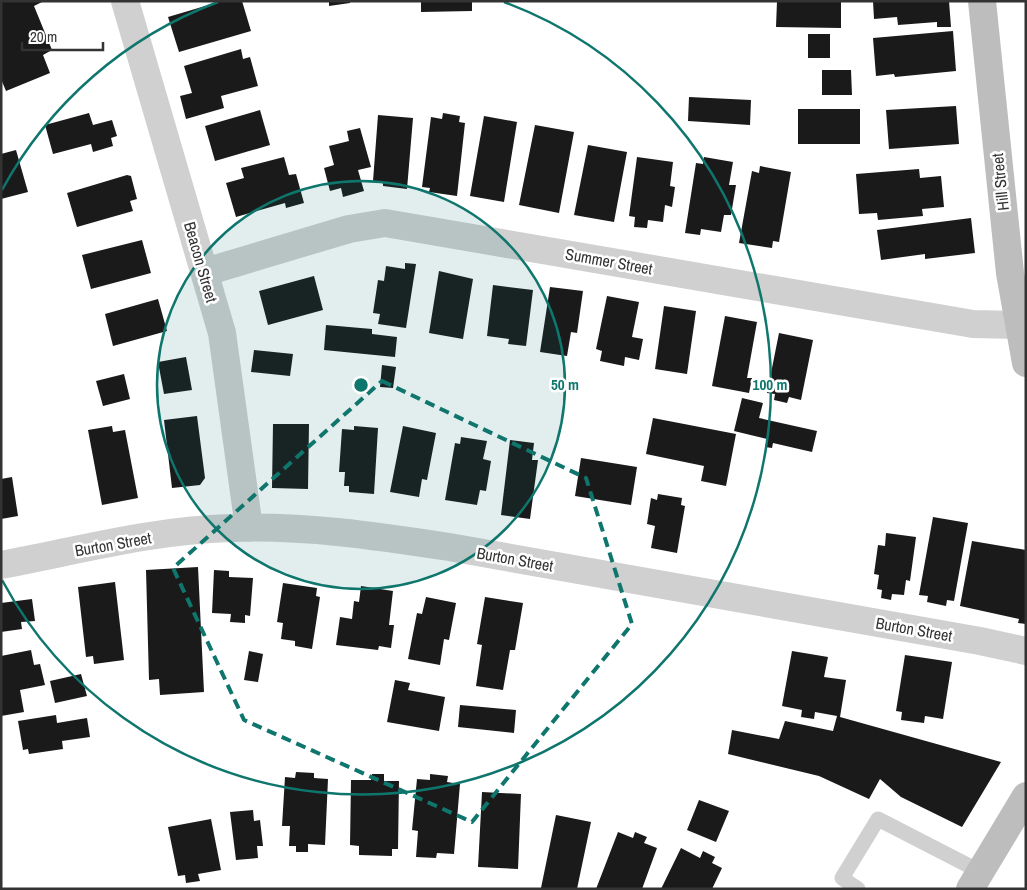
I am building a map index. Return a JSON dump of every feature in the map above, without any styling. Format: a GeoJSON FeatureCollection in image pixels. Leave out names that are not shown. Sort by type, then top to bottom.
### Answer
{"type":"FeatureCollection","features":[{"type":"Feature","properties":{"kind":"street","name":"Beacon Street"},"geometry":{"type":"LineString","coordinates":[[125,1],[226,347],[249,528]]}},
{"type":"Feature","properties":{"kind":"street","name":"Hill Street"},"geometry":{"type":"LineString","coordinates":[[982,1],[1010,273],[1026,363]]}},
{"type":"Feature","properties":{"kind":"street","name":"Summer Street"},"geometry":{"type":"LineString","coordinates":[[204,272],[349,229],[385,223],[973,324],[1018,325]]}},
{"type":"Feature","properties":{"kind":"street","name":"Burton Street"},"geometry":{"type":"LineString","coordinates":[[1,565],[170,534],[249,528],[335,532],[449,547],[980,641],[1026,651]]}},
{"type":"Feature","properties":{"kind":"street"},"geometry":{"type":"LineString","coordinates":[[975,880],[1026,796]]}},
{"type":"Feature","properties":{"kind":"lane"},"geometry":{"type":"LineString","coordinates":[[858,889],[842,878],[878,819],[975,880]]}},
{"type":"Feature","properties":{"kind":"highlighted area"},"geometry":{"type":"Polygon","coordinates":[[[382,381],[586,478],[632,624],[472,822],[244,720],[173,568],[382,381]]]}},
{"type":"Feature","properties":{"kind":"building"},"geometry":{"type":"Polygon","coordinates":[[[1,1],[44,1],[34,6],[52,50],[43,55],[50,73],[6,91],[1,79],[1,1]]]}},
{"type":"Feature","properties":{"kind":"building"},"geometry":{"type":"Polygon","coordinates":[[[222,1],[242,1],[251,31],[179,52],[168,17],[222,1]]]}},
{"type":"Feature","properties":{"kind":"building"},"geometry":{"type":"Polygon","coordinates":[[[329,1],[350,1],[350,3],[329,6],[329,1]]]}},
{"type":"Feature","properties":{"kind":"building"},"geometry":{"type":"Polygon","coordinates":[[[421,1],[472,1],[472,11],[421,12],[421,1]]]}},
{"type":"Feature","properties":{"kind":"building"},"geometry":{"type":"Polygon","coordinates":[[[777,1],[841,1],[841,28],[776,27],[777,1]]]}},
{"type":"Feature","properties":{"kind":"building"},"geometry":{"type":"Polygon","coordinates":[[[873,1],[949,1],[951,27],[937,27],[937,22],[898,25],[897,17],[874,19],[873,1]]]}},
{"type":"Feature","properties":{"kind":"building"},"geometry":{"type":"Polygon","coordinates":[[[953,31],[956,71],[895,77],[894,74],[876,76],[873,38],[953,31]]]}},
{"type":"Feature","properties":{"kind":"building"},"geometry":{"type":"Polygon","coordinates":[[[808,34],[830,34],[830,58],[808,58],[808,34]]]}},
{"type":"Feature","properties":{"kind":"building"},"geometry":{"type":"Polygon","coordinates":[[[241,49],[243,59],[250,57],[258,86],[221,96],[224,108],[186,119],[180,96],[192,93],[184,66],[241,49]]]}},
{"type":"Feature","properties":{"kind":"building"},"geometry":{"type":"Polygon","coordinates":[[[822,70],[851,70],[852,95],[822,95],[822,70]]]}},
{"type":"Feature","properties":{"kind":"building"},"geometry":{"type":"Polygon","coordinates":[[[689,97],[751,100],[750,125],[688,121],[689,97]]]}},
{"type":"Feature","properties":{"kind":"building"},"geometry":{"type":"Polygon","coordinates":[[[956,106],[959,144],[889,149],[886,110],[956,106]]]}},
{"type":"Feature","properties":{"kind":"building"},"geometry":{"type":"Polygon","coordinates":[[[798,109],[860,109],[860,144],[798,144],[798,109]]]}},
{"type":"Feature","properties":{"kind":"building"},"geometry":{"type":"Polygon","coordinates":[[[260,110],[270,145],[215,161],[205,126],[260,110]]]}},
{"type":"Feature","properties":{"kind":"building"},"geometry":{"type":"Polygon","coordinates":[[[89,113],[93,125],[112,120],[117,136],[111,138],[113,146],[93,152],[91,144],[53,154],[45,125],[89,113]]]}},
{"type":"Feature","properties":{"kind":"building"},"geometry":{"type":"Polygon","coordinates":[[[443,113],[460,116],[459,122],[465,123],[457,196],[429,192],[430,188],[422,187],[431,117],[442,119],[443,113]]]}},
{"type":"Feature","properties":{"kind":"building"},"geometry":{"type":"Polygon","coordinates":[[[378,115],[413,118],[407,189],[383,186],[383,182],[373,181],[378,115]]]}},
{"type":"Feature","properties":{"kind":"building"},"geometry":{"type":"Polygon","coordinates":[[[484,116],[517,122],[504,202],[470,196],[484,116]]]}},
{"type":"Feature","properties":{"kind":"building"},"geometry":{"type":"Polygon","coordinates":[[[535,125],[574,132],[559,213],[519,205],[535,125]]]}},
{"type":"Feature","properties":{"kind":"building"},"geometry":{"type":"Polygon","coordinates":[[[360,128],[371,167],[358,170],[364,191],[343,197],[341,188],[330,191],[324,168],[334,165],[329,146],[349,141],[347,131],[360,128]]]}},
{"type":"Feature","properties":{"kind":"building"},"geometry":{"type":"Polygon","coordinates":[[[588,145],[627,152],[614,222],[574,215],[588,145]]]}},
{"type":"Feature","properties":{"kind":"building"},"geometry":{"type":"Polygon","coordinates":[[[16,150],[28,192],[1,199],[1,154],[16,150]]]}},
{"type":"Feature","properties":{"kind":"building"},"geometry":{"type":"Polygon","coordinates":[[[284,157],[289,175],[296,174],[304,203],[286,208],[285,203],[236,217],[226,183],[244,178],[241,168],[284,157]]]}},
{"type":"Feature","properties":{"kind":"building"},"geometry":{"type":"Polygon","coordinates":[[[637,157],[673,162],[670,186],[675,187],[672,207],[665,205],[663,222],[648,220],[647,228],[634,227],[635,217],[629,216],[637,157]]]}},
{"type":"Feature","properties":{"kind":"building"},"geometry":{"type":"Polygon","coordinates":[[[704,157],[733,162],[729,185],[736,185],[731,215],[724,215],[721,232],[701,229],[700,235],[685,233],[696,163],[703,164],[704,157]]]}},
{"type":"Feature","properties":{"kind":"building"},"geometry":{"type":"Polygon","coordinates":[[[760,166],[791,172],[779,242],[773,241],[772,248],[739,243],[752,171],[759,173],[760,166]]]}},
{"type":"Feature","properties":{"kind":"building"},"geometry":{"type":"Polygon","coordinates":[[[919,169],[920,178],[941,176],[944,207],[922,209],[923,216],[878,220],[877,213],[859,214],[856,174],[919,169]]]}},
{"type":"Feature","properties":{"kind":"building"},"geometry":{"type":"Polygon","coordinates":[[[127,175],[131,176],[137,199],[130,201],[133,211],[77,227],[67,193],[127,175]]]}},
{"type":"Feature","properties":{"kind":"building"},"geometry":{"type":"Polygon","coordinates":[[[971,218],[975,253],[925,259],[925,254],[881,260],[877,230],[971,218]]]}},
{"type":"Feature","properties":{"kind":"building"},"geometry":{"type":"Polygon","coordinates":[[[142,240],[151,273],[91,289],[82,255],[142,240]]]}},
{"type":"Feature","properties":{"kind":"building"},"geometry":{"type":"Polygon","coordinates":[[[405,263],[416,264],[406,328],[378,324],[380,314],[373,313],[378,280],[384,281],[386,266],[405,269],[405,263]]]}},
{"type":"Feature","properties":{"kind":"building"},"geometry":{"type":"Polygon","coordinates":[[[439,271],[473,279],[463,339],[429,333],[439,271]]]}},
{"type":"Feature","properties":{"kind":"building"},"geometry":{"type":"Polygon","coordinates":[[[314,276],[323,310],[268,325],[259,291],[314,276]]]}},
{"type":"Feature","properties":{"kind":"building"},"geometry":{"type":"Polygon","coordinates":[[[493,285],[533,290],[526,346],[508,344],[509,339],[487,336],[493,285]]]}},
{"type":"Feature","properties":{"kind":"building"},"geometry":{"type":"Polygon","coordinates":[[[550,287],[583,291],[577,333],[571,332],[567,356],[540,352],[550,287]]]}},
{"type":"Feature","properties":{"kind":"building"},"geometry":{"type":"Polygon","coordinates":[[[607,296],[639,302],[632,337],[643,339],[639,360],[625,357],[624,366],[600,361],[602,351],[596,349],[607,296]]]}},
{"type":"Feature","properties":{"kind":"building"},"geometry":{"type":"Polygon","coordinates":[[[158,299],[167,331],[113,346],[105,314],[158,299]]]}},
{"type":"Feature","properties":{"kind":"building"},"geometry":{"type":"Polygon","coordinates":[[[664,306],[696,311],[687,374],[655,369],[664,306]]]}},
{"type":"Feature","properties":{"kind":"building"},"geometry":{"type":"Polygon","coordinates":[[[725,316],[757,322],[747,378],[752,378],[749,393],[712,386],[725,316]]]}},
{"type":"Feature","properties":{"kind":"building"},"geometry":{"type":"Polygon","coordinates":[[[326,325],[372,329],[372,334],[397,337],[395,357],[324,350],[326,325]]]}},
{"type":"Feature","properties":{"kind":"building"},"geometry":{"type":"Polygon","coordinates":[[[779,333],[813,340],[801,400],[789,397],[787,403],[774,400],[775,394],[767,393],[779,333]]]}},
{"type":"Feature","properties":{"kind":"building"},"geometry":{"type":"Polygon","coordinates":[[[254,350],[293,354],[290,376],[251,372],[254,350]]]}},
{"type":"Feature","properties":{"kind":"building"},"geometry":{"type":"Polygon","coordinates":[[[186,357],[192,390],[164,394],[158,362],[186,357]]]}},
{"type":"Feature","properties":{"kind":"building"},"geometry":{"type":"Polygon","coordinates":[[[382,365],[396,367],[393,388],[380,387],[382,365]]]}},
{"type":"Feature","properties":{"kind":"building"},"geometry":{"type":"Polygon","coordinates":[[[124,374],[130,399],[103,406],[96,381],[124,374]]]}},
{"type":"Feature","properties":{"kind":"building"},"geometry":{"type":"Polygon","coordinates":[[[742,398],[763,403],[759,418],[817,431],[812,452],[773,443],[772,448],[765,447],[767,439],[734,431],[742,398]]]}},
{"type":"Feature","properties":{"kind":"building"},"geometry":{"type":"Polygon","coordinates":[[[197,416],[205,478],[200,485],[172,488],[164,420],[197,416]]]}},
{"type":"Feature","properties":{"kind":"building"},"geometry":{"type":"Polygon","coordinates":[[[653,418],[736,434],[726,486],[701,481],[704,466],[646,454],[653,418]]]}},
{"type":"Feature","properties":{"kind":"building"},"geometry":{"type":"Polygon","coordinates":[[[273,424],[309,424],[308,489],[272,488],[273,424]]]}},
{"type":"Feature","properties":{"kind":"building"},"geometry":{"type":"Polygon","coordinates":[[[112,426],[113,432],[125,430],[138,498],[102,505],[88,430],[112,426]]]}},
{"type":"Feature","properties":{"kind":"building"},"geometry":{"type":"Polygon","coordinates":[[[354,426],[378,428],[374,494],[349,492],[349,486],[344,486],[345,472],[339,472],[342,429],[354,430],[354,426]]]}},
{"type":"Feature","properties":{"kind":"building"},"geometry":{"type":"Polygon","coordinates":[[[403,426],[436,433],[427,480],[422,479],[419,497],[390,492],[403,426]]]}},
{"type":"Feature","properties":{"kind":"building"},"geometry":{"type":"Polygon","coordinates":[[[461,437],[487,441],[483,459],[491,461],[486,491],[480,490],[477,505],[445,500],[455,443],[460,444],[461,437]]]}},
{"type":"Feature","properties":{"kind":"building"},"geometry":{"type":"Polygon","coordinates":[[[510,440],[534,443],[532,460],[538,460],[530,519],[501,515],[510,440]]]}},
{"type":"Feature","properties":{"kind":"building"},"geometry":{"type":"Polygon","coordinates":[[[581,458],[637,467],[631,505],[575,496],[581,458]]]}},
{"type":"Feature","properties":{"kind":"building"},"geometry":{"type":"Polygon","coordinates":[[[12,477],[18,516],[1,519],[1,479],[12,477]]]}},
{"type":"Feature","properties":{"kind":"building"},"geometry":{"type":"Polygon","coordinates":[[[658,494],[682,498],[681,505],[685,506],[677,553],[651,548],[655,526],[647,524],[651,498],[657,500],[658,494]]]}},
{"type":"Feature","properties":{"kind":"building"},"geometry":{"type":"Polygon","coordinates":[[[933,517],[968,523],[954,601],[947,600],[946,606],[927,602],[928,596],[919,595],[933,517]]]}},
{"type":"Feature","properties":{"kind":"building"},"geometry":{"type":"Polygon","coordinates":[[[886,533],[916,537],[910,581],[906,580],[904,595],[892,594],[891,600],[881,598],[882,590],[877,589],[879,575],[874,574],[878,545],[885,546],[886,533]]]}},
{"type":"Feature","properties":{"kind":"building"},"geometry":{"type":"Polygon","coordinates":[[[972,541],[1026,550],[1026,624],[1018,623],[1019,619],[960,606],[972,541]]]}},
{"type":"Feature","properties":{"kind":"building"},"geometry":{"type":"Polygon","coordinates":[[[198,567],[204,692],[160,695],[159,679],[149,680],[146,570],[198,567]]]}},
{"type":"Feature","properties":{"kind":"building"},"geometry":{"type":"Polygon","coordinates":[[[214,570],[229,571],[229,577],[253,578],[250,616],[245,615],[245,623],[230,622],[231,614],[212,613],[214,570]]]}},
{"type":"Feature","properties":{"kind":"building"},"geometry":{"type":"Polygon","coordinates":[[[115,582],[124,660],[94,664],[93,656],[86,657],[78,587],[115,582]]]}},
{"type":"Feature","properties":{"kind":"building"},"geometry":{"type":"Polygon","coordinates":[[[283,583],[317,588],[316,596],[320,597],[312,649],[295,646],[295,641],[281,639],[283,623],[277,622],[283,583]]]}},
{"type":"Feature","properties":{"kind":"building"},"geometry":{"type":"Polygon","coordinates":[[[361,586],[393,591],[389,625],[394,625],[391,648],[379,646],[378,650],[336,645],[340,617],[352,619],[354,601],[359,602],[361,586]]]}},
{"type":"Feature","properties":{"kind":"building"},"geometry":{"type":"Polygon","coordinates":[[[426,597],[456,603],[449,640],[444,639],[440,665],[408,659],[417,613],[422,614],[426,597]]]}},
{"type":"Feature","properties":{"kind":"building"},"geometry":{"type":"Polygon","coordinates":[[[485,597],[523,603],[515,650],[510,650],[503,690],[476,686],[482,645],[477,644],[485,597]]]}},
{"type":"Feature","properties":{"kind":"building"},"geometry":{"type":"Polygon","coordinates":[[[32,599],[35,621],[21,622],[22,629],[1,632],[1,603],[32,599]]]}},
{"type":"Feature","properties":{"kind":"building"},"geometry":{"type":"Polygon","coordinates":[[[31,650],[34,665],[40,664],[45,685],[20,690],[24,712],[1,716],[1,656],[31,650]]]}},
{"type":"Feature","properties":{"kind":"building"},"geometry":{"type":"Polygon","coordinates":[[[249,651],[263,654],[258,682],[244,680],[249,651]]]}},
{"type":"Feature","properties":{"kind":"building"},"geometry":{"type":"Polygon","coordinates":[[[792,651],[828,657],[824,677],[846,680],[840,717],[1001,762],[962,827],[901,797],[880,779],[869,799],[819,776],[728,754],[732,730],[779,739],[785,721],[833,731],[837,716],[815,712],[814,719],[801,717],[802,710],[782,706],[792,651]]]}},
{"type":"Feature","properties":{"kind":"building"},"geometry":{"type":"Polygon","coordinates":[[[905,655],[952,662],[943,719],[925,716],[924,723],[901,720],[902,712],[896,711],[905,655]]]}},
{"type":"Feature","properties":{"kind":"building"},"geometry":{"type":"Polygon","coordinates":[[[81,674],[87,696],[55,703],[50,681],[81,674]]]}},
{"type":"Feature","properties":{"kind":"building"},"geometry":{"type":"Polygon","coordinates":[[[395,680],[410,683],[408,690],[445,697],[439,731],[387,722],[395,680]]]}},
{"type":"Feature","properties":{"kind":"building"},"geometry":{"type":"Polygon","coordinates":[[[460,705],[516,710],[514,733],[458,727],[460,705]]]}},
{"type":"Feature","properties":{"kind":"building"},"geometry":{"type":"Polygon","coordinates":[[[56,715],[57,723],[87,718],[90,737],[62,741],[63,749],[29,754],[28,749],[23,750],[18,721],[56,715]]]}},
{"type":"Feature","properties":{"kind":"building"},"geometry":{"type":"Polygon","coordinates":[[[296,772],[314,773],[314,778],[328,779],[325,845],[308,844],[308,852],[296,852],[296,846],[289,846],[290,826],[282,826],[285,777],[295,778],[296,772]]]}},
{"type":"Feature","properties":{"kind":"building"},"geometry":{"type":"Polygon","coordinates":[[[372,774],[384,774],[384,781],[399,781],[398,849],[392,849],[392,856],[359,855],[359,846],[350,845],[351,780],[371,780],[372,774]]]}},
{"type":"Feature","properties":{"kind":"building"},"geometry":{"type":"Polygon","coordinates":[[[430,774],[448,776],[447,782],[460,784],[454,854],[437,853],[436,858],[416,857],[418,831],[412,830],[417,779],[430,780],[430,774]]]}},
{"type":"Feature","properties":{"kind":"building"},"geometry":{"type":"Polygon","coordinates":[[[482,792],[521,794],[518,869],[478,867],[482,792]]]}},
{"type":"Feature","properties":{"kind":"building"},"geometry":{"type":"Polygon","coordinates":[[[699,800],[729,811],[716,842],[687,830],[699,800]]]}},
{"type":"Feature","properties":{"kind":"building"},"geometry":{"type":"Polygon","coordinates":[[[253,810],[254,821],[260,820],[263,846],[257,846],[258,858],[236,860],[230,812],[253,810]]]}},
{"type":"Feature","properties":{"kind":"building"},"geometry":{"type":"Polygon","coordinates":[[[556,815],[591,822],[577,889],[541,888],[556,815]]]}},
{"type":"Feature","properties":{"kind":"building"},"geometry":{"type":"Polygon","coordinates":[[[211,819],[221,870],[198,874],[200,881],[186,883],[185,875],[178,876],[168,827],[211,819]]]}},
{"type":"Feature","properties":{"kind":"building"},"geometry":{"type":"Polygon","coordinates":[[[618,832],[633,838],[635,832],[647,837],[644,843],[657,848],[642,889],[596,889],[618,832]]]}},
{"type":"Feature","properties":{"kind":"building"},"geometry":{"type":"Polygon","coordinates":[[[681,848],[700,858],[703,851],[715,857],[712,863],[722,868],[712,889],[661,889],[681,848]]]}}]}
